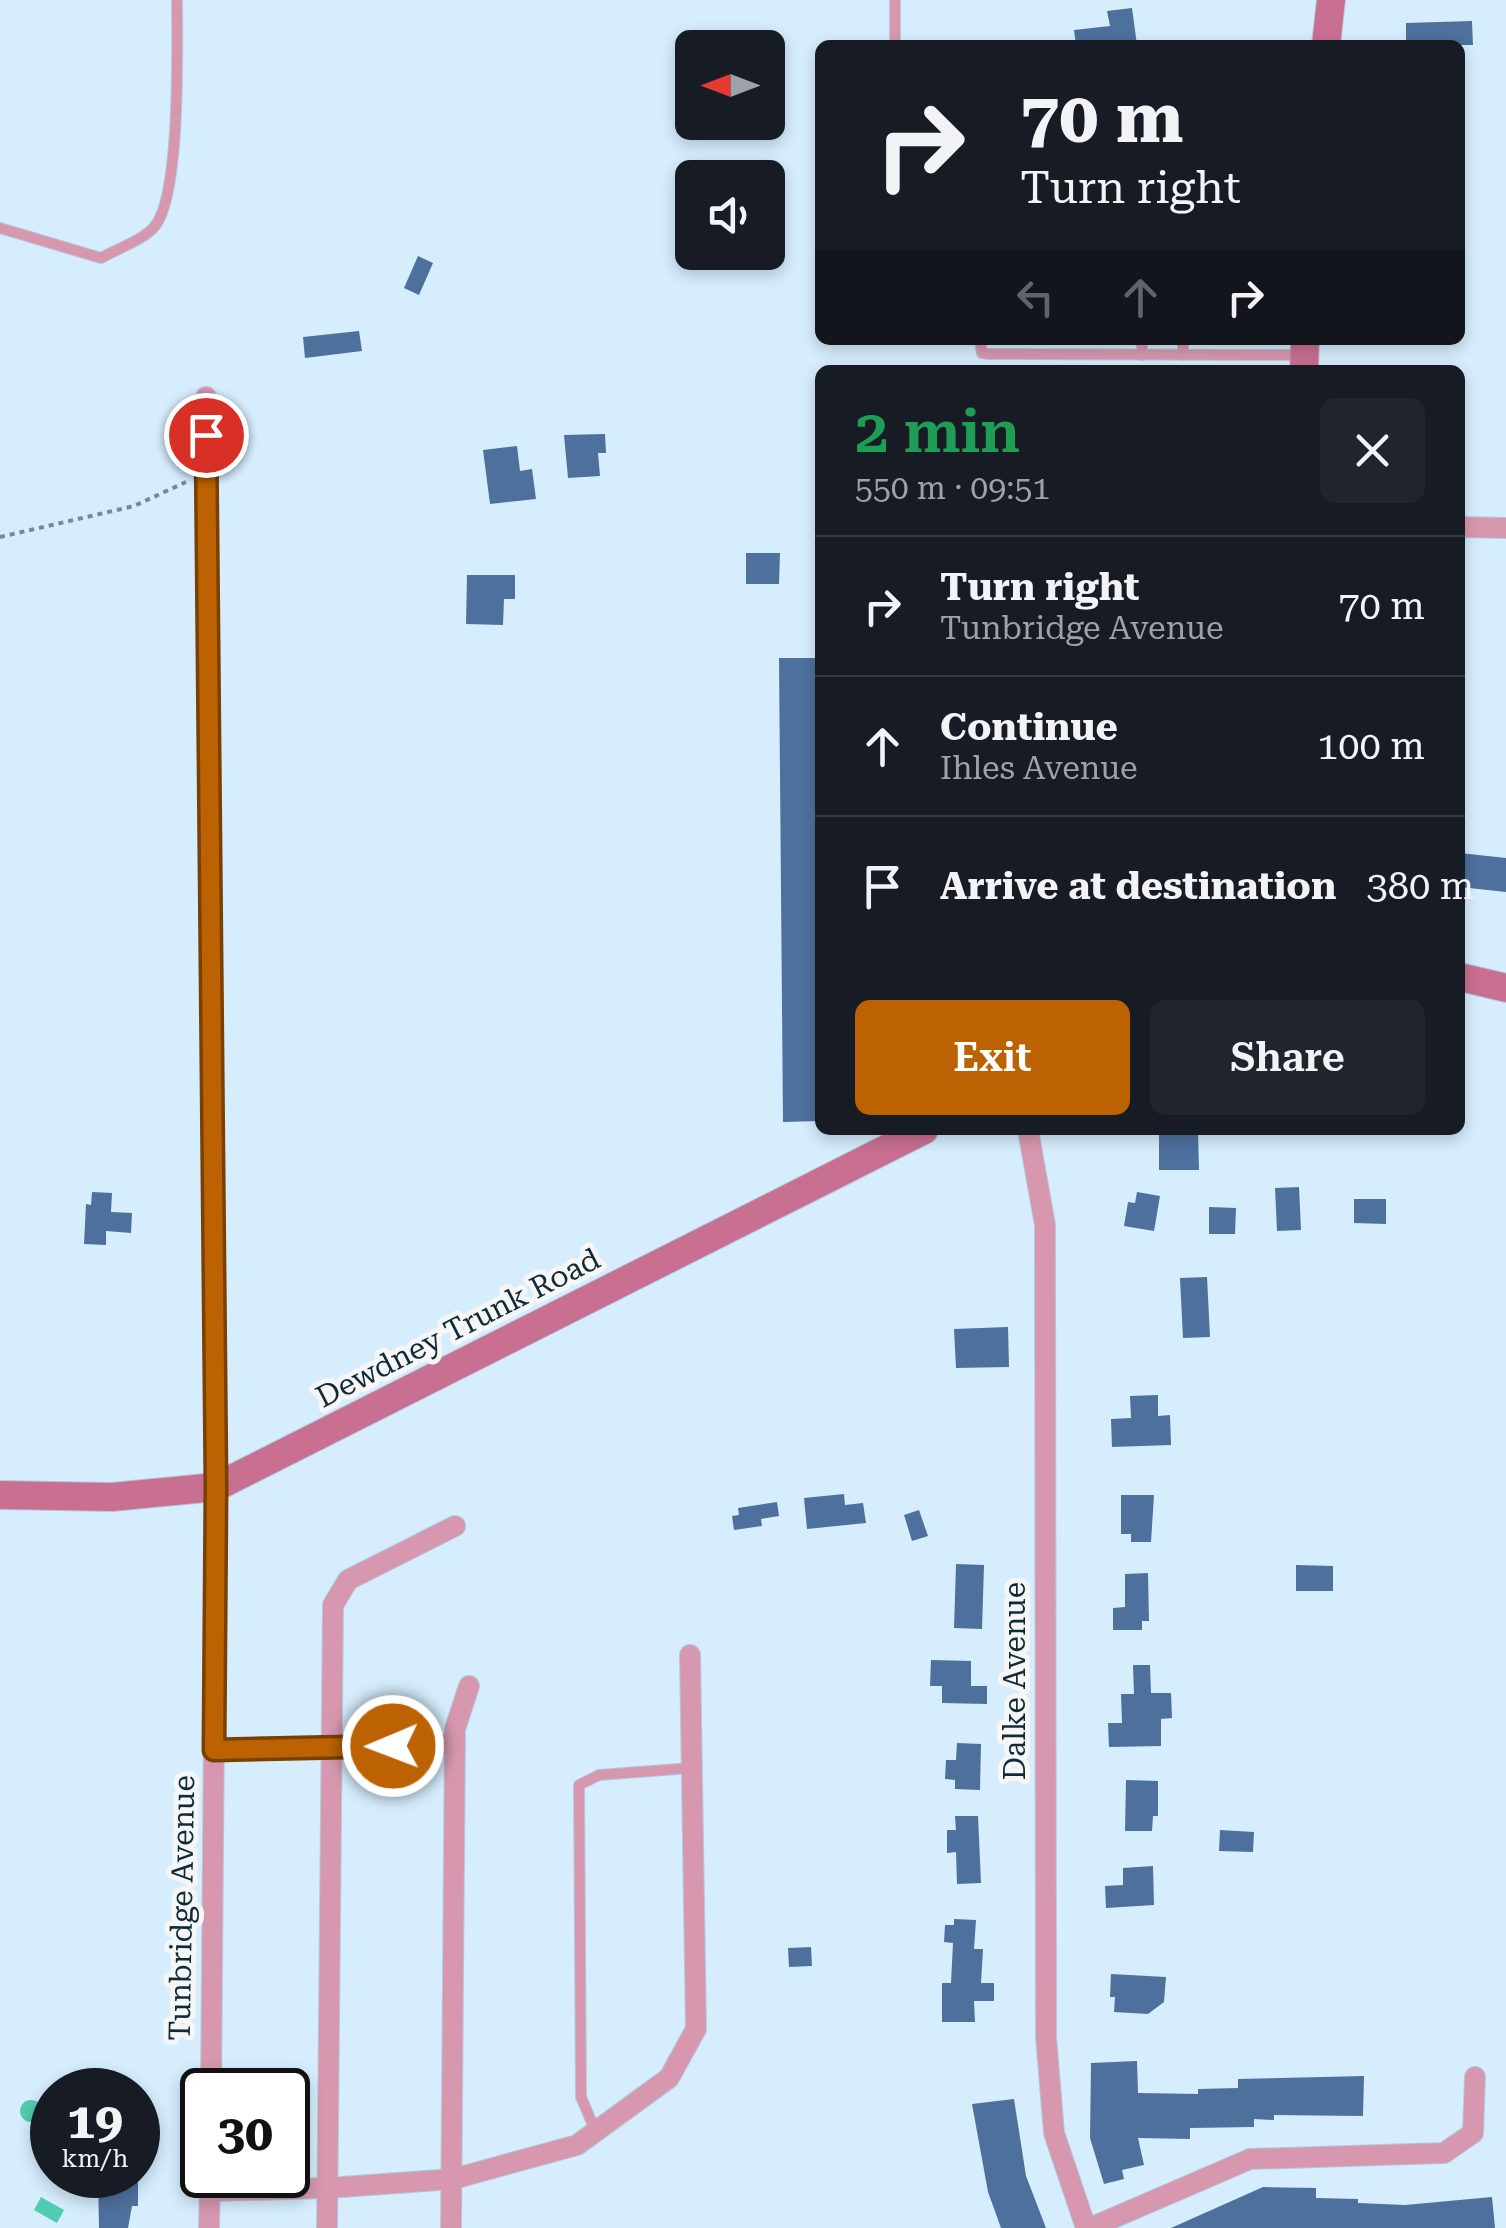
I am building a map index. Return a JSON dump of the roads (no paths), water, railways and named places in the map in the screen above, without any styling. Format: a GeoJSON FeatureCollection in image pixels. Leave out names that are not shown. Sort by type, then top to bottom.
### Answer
{"type":"FeatureCollection","features":[{"type":"Feature","properties":{"kind":"main road"},"geometry":{"type":"LineString","coordinates":[[1326,40],[1330,0]]}},
{"type":"Feature","properties":{"kind":"main road"},"geometry":{"type":"LineString","coordinates":[[1465,978],[1506,988]]}},
{"type":"Feature","properties":{"kind":"main road","name":"Dewdney Trunk Road"},"geometry":{"type":"LineString","coordinates":[[0,1495],[112,1497],[216,1487],[914,1135]]}},
{"type":"Feature","properties":{"kind":"street","name":"Tunbridge Avenue"},"geometry":{"type":"LineString","coordinates":[[206,396],[216,1487],[210,2068]]}},
{"type":"Feature","properties":{"kind":"street"},"geometry":{"type":"LineString","coordinates":[[1465,527],[1506,528]]}},
{"type":"Feature","properties":{"kind":"street","name":"Dalke Avenue"},"geometry":{"type":"LineString","coordinates":[[1029,1135],[1045,1224],[1046,2037],[1054,2133],[1088,2228]]}},
{"type":"Feature","properties":{"kind":"street"},"geometry":{"type":"LineString","coordinates":[[327,2228],[333,1605],[348,1580],[456,1526]]}},
{"type":"Feature","properties":{"kind":"street"},"geometry":{"type":"LineString","coordinates":[[310,2187],[453,2179],[577,2145],[669,2078],[696,2029],[690,1655]]}},
{"type":"Feature","properties":{"kind":"street"},"geometry":{"type":"LineString","coordinates":[[451,2228],[455,1744],[469,1686]]}},
{"type":"Feature","properties":{"kind":"street"},"geometry":{"type":"LineString","coordinates":[[214,1750],[455,1744]]}},
{"type":"Feature","properties":{"kind":"street"},"geometry":{"type":"LineString","coordinates":[[1088,2228],[1250,2159],[1444,2153],[1473,2133],[1475,2077]]}},
{"type":"Feature","properties":{"kind":"street"},"geometry":{"type":"LineString","coordinates":[[209,2228],[210,2198]]}},
{"type":"Feature","properties":{"kind":"lane"},"geometry":{"type":"LineString","coordinates":[[0,228],[102,258],[154,227],[169,198],[177,83],[177,0]]}},
{"type":"Feature","properties":{"kind":"lane"},"geometry":{"type":"LineString","coordinates":[[895,0],[895,40]]}},
{"type":"Feature","properties":{"kind":"lane"},"geometry":{"type":"LineString","coordinates":[[981,345],[982,353],[1028,355],[1305,355]]}},
{"type":"Feature","properties":{"kind":"lane"},"geometry":{"type":"LineString","coordinates":[[1028,345],[1028,355]]}},
{"type":"Feature","properties":{"kind":"lane"},"geometry":{"type":"LineString","coordinates":[[1081,355],[1082,345]]}},
{"type":"Feature","properties":{"kind":"lane"},"geometry":{"type":"LineString","coordinates":[[1142,345],[1142,355]]}},
{"type":"Feature","properties":{"kind":"lane"},"geometry":{"type":"LineString","coordinates":[[1183,355],[1184,345]]}},
{"type":"Feature","properties":{"kind":"lane"},"geometry":{"type":"LineString","coordinates":[[1242,345],[1242,355]]}},
{"type":"Feature","properties":{"kind":"lane"},"geometry":{"type":"LineString","coordinates":[[596,2131],[582,2097],[579,1785],[599,1774],[692,1768]]}}]}
